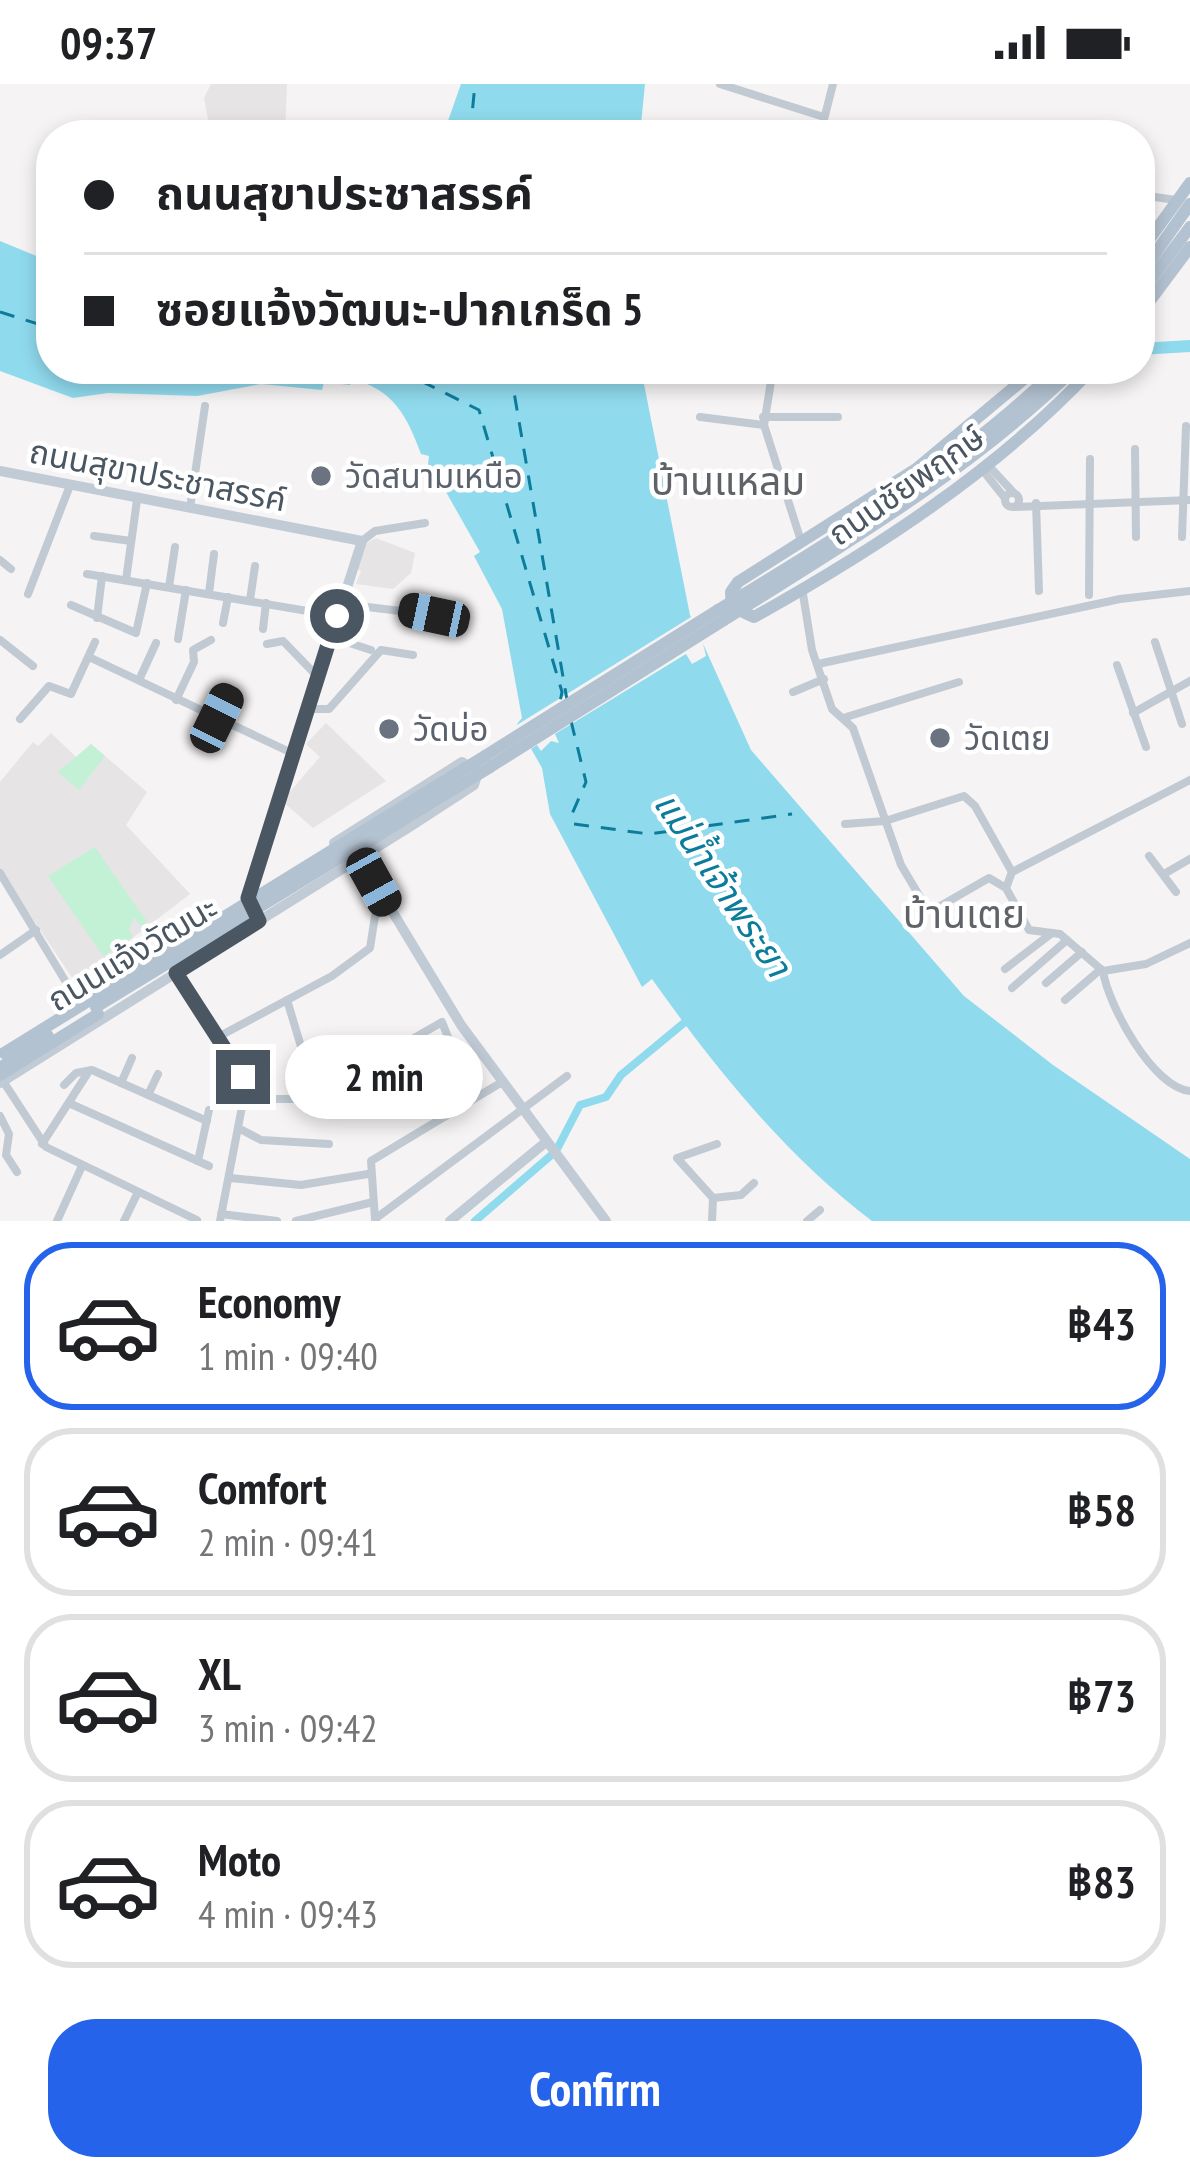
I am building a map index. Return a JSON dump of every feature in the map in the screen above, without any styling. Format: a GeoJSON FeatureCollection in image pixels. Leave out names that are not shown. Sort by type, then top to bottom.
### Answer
{"type":"FeatureCollection","features":[{"type":"Feature","properties":{"kind":"main road"},"geometry":{"type":"LineString","coordinates":[[1155,248],[1190,183]]}},
{"type":"Feature","properties":{"kind":"main road"},"geometry":{"type":"LineString","coordinates":[[1155,234],[1182,201]]}},
{"type":"Feature","properties":{"kind":"main road"},"geometry":{"type":"LineString","coordinates":[[1155,274],[1190,227]]}},
{"type":"Feature","properties":{"kind":"main road"},"geometry":{"type":"LineString","coordinates":[[1155,294],[1190,247]]}},
{"type":"Feature","properties":{"kind":"main road","name":"ถนนชัยพฤกษ์"},"geometry":{"type":"LineString","coordinates":[[1019,384],[916,469],[738,582],[730,598],[738,614],[754,617],[943,497],[984,466],[1070,384]]}},
{"type":"Feature","properties":{"kind":"main road","name":"ถนนชัยพฤกษ์"},"geometry":{"type":"LineString","coordinates":[[721,615],[936,470],[1039,384]]}},
{"type":"Feature","properties":{"kind":"main road","name":"ถนนชัยพฤกษ์"},"geometry":{"type":"LineString","coordinates":[[721,615],[944,479],[1067,384]]}},
{"type":"Feature","properties":{"kind":"main road"},"geometry":{"type":"LineString","coordinates":[[916,469],[930,463],[946,467],[952,484],[943,497]]}},
{"type":"Feature","properties":{"kind":"main road","name":"ถนนแจ้งวัฒนะ"},"geometry":{"type":"LineString","coordinates":[[1,1077],[356,854],[721,615]]}},
{"type":"Feature","properties":{"kind":"main road","name":"ถนนแจ้งวัฒนะ"},"geometry":{"type":"LineString","coordinates":[[1,1053],[721,615]]}},
{"type":"Feature","properties":{"kind":"main road"},"geometry":{"type":"LineString","coordinates":[[1,1077],[356,854]]}},
{"type":"Feature","properties":{"kind":"street"},"geometry":{"type":"LineString","coordinates":[[720,84],[824,117]]}},
{"type":"Feature","properties":{"kind":"street"},"geometry":{"type":"LineString","coordinates":[[823,120],[833,84]]}},
{"type":"Feature","properties":{"kind":"street"},"geometry":{"type":"LineString","coordinates":[[770,384],[764,421],[801,542]]}},
{"type":"Feature","properties":{"kind":"street"},"geometry":{"type":"LineString","coordinates":[[190,508],[205,406]]}},
{"type":"Feature","properties":{"kind":"street"},"geometry":{"type":"LineString","coordinates":[[700,417],[764,421],[838,416]]}},
{"type":"Feature","properties":{"kind":"street"},"geometry":{"type":"LineString","coordinates":[[1182,537],[1186,426]]}},
{"type":"Feature","properties":{"kind":"street"},"geometry":{"type":"LineString","coordinates":[[1135,449],[1136,537]]}},
{"type":"Feature","properties":{"kind":"street"},"geometry":{"type":"LineString","coordinates":[[1090,459],[1090,595]]}},
{"type":"Feature","properties":{"kind":"street"},"geometry":{"type":"LineString","coordinates":[[984,466],[1013,499],[1038,504],[1186,500]]}},
{"type":"Feature","properties":{"kind":"street","name":"ถนนสุขาประชาสรรค์"},"geometry":{"type":"LineString","coordinates":[[0,471],[362,541]]}},
{"type":"Feature","properties":{"kind":"street"},"geometry":{"type":"LineString","coordinates":[[28,594],[69,488]]}},
{"type":"Feature","properties":{"kind":"street"},"geometry":{"type":"LineString","coordinates":[[126,580],[137,500]]}},
{"type":"Feature","properties":{"kind":"street"},"geometry":{"type":"LineString","coordinates":[[1038,504],[1040,591]]}},
{"type":"Feature","properties":{"kind":"street"},"geometry":{"type":"LineString","coordinates":[[259,921],[248,898],[362,541],[375,531],[425,523]]}},
{"type":"Feature","properties":{"kind":"street"},"geometry":{"type":"LineString","coordinates":[[94,536],[131,541]]}},
{"type":"Feature","properties":{"kind":"street"},"geometry":{"type":"LineString","coordinates":[[169,587],[175,547]]}},
{"type":"Feature","properties":{"kind":"street"},"geometry":{"type":"LineString","coordinates":[[208,593],[214,554]]}},
{"type":"Feature","properties":{"kind":"street"},"geometry":{"type":"LineString","coordinates":[[0,560],[11,569]]}},
{"type":"Feature","properties":{"kind":"street"},"geometry":{"type":"LineString","coordinates":[[250,601],[254,566]]}},
{"type":"Feature","properties":{"kind":"street"},"geometry":{"type":"LineString","coordinates":[[87,574],[266,603],[434,615]]}},
{"type":"Feature","properties":{"kind":"street"},"geometry":{"type":"LineString","coordinates":[[97,618],[102,576]]}},
{"type":"Feature","properties":{"kind":"street"},"geometry":{"type":"LineString","coordinates":[[71,605],[139,632],[147,584]]}},
{"type":"Feature","properties":{"kind":"street"},"geometry":{"type":"LineString","coordinates":[[802,588],[832,709],[853,728],[902,865],[928,910],[989,878],[1006,888],[1029,929],[1053,932],[1102,970],[1111,1008],[1157,1074],[1190,1091]]}},
{"type":"Feature","properties":{"kind":"street"},"geometry":{"type":"LineString","coordinates":[[178,639],[186,590]]}},
{"type":"Feature","properties":{"kind":"street"},"geometry":{"type":"LineString","coordinates":[[818,664],[1120,599],[1190,591]]}},
{"type":"Feature","properties":{"kind":"street"},"geometry":{"type":"LineString","coordinates":[[223,623],[228,597]]}},
{"type":"Feature","properties":{"kind":"street"},"geometry":{"type":"LineString","coordinates":[[262,629],[266,603]]}},
{"type":"Feature","properties":{"kind":"street"},"geometry":{"type":"LineString","coordinates":[[331,637],[371,650]]}},
{"type":"Feature","properties":{"kind":"street"},"geometry":{"type":"LineString","coordinates":[[0,640],[33,666]]}},
{"type":"Feature","properties":{"kind":"street"},"geometry":{"type":"LineString","coordinates":[[176,700],[194,662],[193,650],[211,640]]}},
{"type":"Feature","properties":{"kind":"street"},"geometry":{"type":"LineString","coordinates":[[267,644],[283,641],[318,677]]}},
{"type":"Feature","properties":{"kind":"street"},"geometry":{"type":"LineString","coordinates":[[20,718],[49,686],[71,694],[95,642]]}},
{"type":"Feature","properties":{"kind":"street"},"geometry":{"type":"LineString","coordinates":[[1155,642],[1182,724]]}},
{"type":"Feature","properties":{"kind":"street"},"geometry":{"type":"LineString","coordinates":[[139,680],[156,643]]}},
{"type":"Feature","properties":{"kind":"street"},"geometry":{"type":"LineString","coordinates":[[308,710],[329,710],[381,650],[412,655]]}},
{"type":"Feature","properties":{"kind":"street"},"geometry":{"type":"LineString","coordinates":[[89,657],[294,754]]}},
{"type":"Feature","properties":{"kind":"street"},"geometry":{"type":"LineString","coordinates":[[1117,665],[1146,747]]}},
{"type":"Feature","properties":{"kind":"street"},"geometry":{"type":"LineString","coordinates":[[794,692],[824,679]]}},
{"type":"Feature","properties":{"kind":"street"},"geometry":{"type":"LineString","coordinates":[[1133,713],[1190,681]]}},
{"type":"Feature","properties":{"kind":"street"},"geometry":{"type":"LineString","coordinates":[[843,718],[959,682]]}},
{"type":"Feature","properties":{"kind":"street"},"geometry":{"type":"LineString","coordinates":[[217,718],[229,692]]}},
{"type":"Feature","properties":{"kind":"street","name":"ถนนแจ้งวัฒนะ"},"geometry":{"type":"LineString","coordinates":[[1,1053],[463,762],[478,772],[474,784],[356,854],[176,973],[1,1077]]}},
{"type":"Feature","properties":{"kind":"street"},"geometry":{"type":"LineString","coordinates":[[1006,888],[1012,872],[1190,780]]}},
{"type":"Feature","properties":{"kind":"street"},"geometry":{"type":"LineString","coordinates":[[845,824],[885,821],[964,796],[975,806],[1012,872]]}},
{"type":"Feature","properties":{"kind":"street"},"geometry":{"type":"LineString","coordinates":[[405,799],[418,819]]}},
{"type":"Feature","properties":{"kind":"street"},"geometry":{"type":"LineString","coordinates":[[356,854],[448,1018],[504,1081],[605,1221]]}},
{"type":"Feature","properties":{"kind":"street"},"geometry":{"type":"LineString","coordinates":[[1149,856],[1176,892]]}},
{"type":"Feature","properties":{"kind":"street"},"geometry":{"type":"LineString","coordinates":[[1164,874],[1190,859]]}},
{"type":"Feature","properties":{"kind":"street"},"geometry":{"type":"LineString","coordinates":[[1,877],[78,1002]]}},
{"type":"Feature","properties":{"kind":"street"},"geometry":{"type":"LineString","coordinates":[[217,1037],[370,948],[375,916],[387,906]]}},
{"type":"Feature","properties":{"kind":"street"},"geometry":{"type":"LineString","coordinates":[[0,956],[36,930]]}},
{"type":"Feature","properties":{"kind":"street"},"geometry":{"type":"LineString","coordinates":[[1005,970],[1053,932]]}},
{"type":"Feature","properties":{"kind":"street"},"geometry":{"type":"LineString","coordinates":[[1012,988],[1067,940]]}},
{"type":"Feature","properties":{"kind":"street"},"geometry":{"type":"LineString","coordinates":[[1065,1000],[1102,970],[1146,964],[1190,944]]}},
{"type":"Feature","properties":{"kind":"street"},"geometry":{"type":"LineString","coordinates":[[1046,983],[1082,952]]}},
{"type":"Feature","properties":{"kind":"street"},"geometry":{"type":"LineString","coordinates":[[176,973],[238,1065],[248,1098],[220,1217],[277,1221]]}},
{"type":"Feature","properties":{"kind":"street"},"geometry":{"type":"LineString","coordinates":[[286,1000],[306,1064]]}},
{"type":"Feature","properties":{"kind":"street"},"geometry":{"type":"LineString","coordinates":[[448,1018],[457,1060],[407,1089],[397,1048],[448,1018]]}},
{"type":"Feature","properties":{"kind":"street"},"geometry":{"type":"LineString","coordinates":[[121,1084],[132,1058]]}},
{"type":"Feature","properties":{"kind":"street"},"geometry":{"type":"LineString","coordinates":[[248,1098],[316,1098],[342,1084],[367,1060]]}},
{"type":"Feature","properties":{"kind":"street"},"geometry":{"type":"LineString","coordinates":[[42,1144],[88,1071]]}},
{"type":"Feature","properties":{"kind":"street"},"geometry":{"type":"LineString","coordinates":[[64,1085],[76,1073],[88,1071],[208,1116],[198,1161]]}},
{"type":"Feature","properties":{"kind":"street"},"geometry":{"type":"LineString","coordinates":[[148,1095],[158,1074]]}},
{"type":"Feature","properties":{"kind":"street"},"geometry":{"type":"LineString","coordinates":[[375,1220],[567,1076]]}},
{"type":"Feature","properties":{"kind":"street"},"geometry":{"type":"LineString","coordinates":[[1,1077],[42,1144],[197,1220]]}},
{"type":"Feature","properties":{"kind":"street"},"geometry":{"type":"LineString","coordinates":[[375,1220],[368,1174],[371,1161],[504,1081]]}},
{"type":"Feature","properties":{"kind":"street"},"geometry":{"type":"LineString","coordinates":[[71,1104],[209,1166]]}},
{"type":"Feature","properties":{"kind":"street"},"geometry":{"type":"LineString","coordinates":[[0,1116],[8,1134],[6,1155],[17,1172]]}},
{"type":"Feature","properties":{"kind":"street"},"geometry":{"type":"LineString","coordinates":[[242,1130],[261,1140],[329,1144]]}},
{"type":"Feature","properties":{"kind":"street"},"geometry":{"type":"LineString","coordinates":[[712,1221],[713,1198],[677,1158],[717,1144]]}},
{"type":"Feature","properties":{"kind":"street"},"geometry":{"type":"LineString","coordinates":[[449,1221],[548,1145]]}},
{"type":"Feature","properties":{"kind":"street"},"geometry":{"type":"LineString","coordinates":[[57,1221],[82,1166]]}},
{"type":"Feature","properties":{"kind":"street"},"geometry":{"type":"LineString","coordinates":[[230,1178],[301,1185],[368,1174]]}},
{"type":"Feature","properties":{"kind":"street"},"geometry":{"type":"LineString","coordinates":[[713,1198],[741,1195],[754,1183]]}},
{"type":"Feature","properties":{"kind":"street"},"geometry":{"type":"LineString","coordinates":[[124,1221],[138,1192]]}},
{"type":"Feature","properties":{"kind":"street"},"geometry":{"type":"LineString","coordinates":[[296,1221],[373,1202]]}},
{"type":"Feature","properties":{"kind":"street"},"geometry":{"type":"LineString","coordinates":[[807,1221],[820,1210]]}},
{"type":"Feature","properties":{"kind":"shaded area"},"geometry":{"type":"Polygon","coordinates":[[[211,84],[287,84],[286,120],[208,120],[204,98],[211,84]]]}},
{"type":"Feature","properties":{"kind":"shaded area"},"geometry":{"type":"Polygon","coordinates":[[[376,538],[415,553],[411,573],[393,589],[356,584],[361,571],[355,568],[365,544],[376,538]]]}},
{"type":"Feature","properties":{"kind":"shaded area"},"geometry":{"type":"Polygon","coordinates":[[[326,723],[386,781],[313,828],[282,801],[320,757],[306,744],[326,723]]]}},
{"type":"Feature","properties":{"kind":"shaded area"},"geometry":{"type":"Polygon","coordinates":[[[51,733],[77,758],[91,744],[147,792],[126,825],[190,894],[75,982],[0,870],[0,782],[33,742],[38,746],[51,733]]]}},
{"type":"Feature","properties":{"kind":"green space"},"geometry":{"type":"Polygon","coordinates":[[[91,744],[105,756],[79,790],[58,772],[91,744]]]}},
{"type":"Feature","properties":{"kind":"green space"},"geometry":{"type":"Polygon","coordinates":[[[95,847],[149,925],[143,929],[134,917],[129,930],[133,937],[103,956],[48,876],[95,847]]]}},
{"type":"Feature","properties":{"kind":"water"},"geometry":{"type":"Polygon","coordinates":[[[461,84],[645,84],[641,120],[448,120],[461,84]]]}},
{"type":"Feature","properties":{"kind":"water"},"geometry":{"type":"Polygon","coordinates":[[[0,241],[36,256],[36,384],[261,384],[197,396],[108,393],[73,398],[0,371],[0,241]]]}},
{"type":"Feature","properties":{"kind":"water"},"geometry":{"type":"Polygon","coordinates":[[[261,384],[324,384],[322,390],[261,384]]]}},
{"type":"Feature","properties":{"kind":"water","name":"แม่น้ำเจ้าพระยา"},"geometry":{"type":"Polygon","coordinates":[[[366,384],[644,384],[690,615],[751,750],[964,996],[1053,1065],[1190,1159],[1190,1221],[872,1221],[810,1168],[753,1109],[652,979],[642,987],[550,814],[542,768],[517,724],[522,718],[502,609],[474,556],[480,552],[446,492],[425,490],[429,456],[421,454],[397,406],[366,384]]]}},
{"type":"Feature","properties":{"kind":"pier"},"geometry":{"type":"Polygon","coordinates":[[[696,614],[706,656],[692,664],[686,654],[555,734],[559,743],[551,741],[541,751],[537,745],[526,752],[512,728],[696,614]]]}},
{"type":"Feature","properties":{"kind":"waterway"},"geometry":{"type":"LineString","coordinates":[[1155,348],[1190,346]]}},
{"type":"Feature","properties":{"kind":"waterway"},"geometry":{"type":"LineString","coordinates":[[475,1221],[556,1151],[580,1105],[606,1097],[621,1075],[690,1018]]}},
{"type":"Feature","properties":{"kind":"ferry route"},"geometry":{"type":"LineString","coordinates":[[471,120],[475,84]]}},
{"type":"Feature","properties":{"kind":"ferry route"},"geometry":{"type":"LineString","coordinates":[[0,312],[36,323]]}},
{"type":"Feature","properties":{"kind":"ferry route"},"geometry":{"type":"LineString","coordinates":[[427,384],[479,410],[562,692],[560,702]]}},
{"type":"Feature","properties":{"kind":"ferry route"},"geometry":{"type":"LineString","coordinates":[[513,384],[567,700]]}},
{"type":"Feature","properties":{"kind":"ferry route"},"geometry":{"type":"LineString","coordinates":[[571,721],[586,782],[572,814],[574,824],[649,834],[792,814]]}},
{"type":"Feature","properties":{"kind":"place","name":"วัดสนามเหนือ"},"geometry":{"type":"Point","coordinates":[321,476]}},
{"type":"Feature","properties":{"kind":"place","name":"วัดบ่อ"},"geometry":{"type":"Point","coordinates":[389,729]}},
{"type":"Feature","properties":{"kind":"place","name":"วัดเตย"},"geometry":{"type":"Point","coordinates":[940,738]}},
{"type":"Feature","properties":{"kind":"district","name":"บ้านแหลม"},"geometry":{"type":"Point","coordinates":[728,481]}},
{"type":"Feature","properties":{"kind":"district","name":"บ้านเตย"},"geometry":{"type":"Point","coordinates":[964,914]}},
{"type":"Feature","properties":{"kind":"route"},"geometry":{"type":"LineString","coordinates":[[243,1077],[176,973],[259,921],[248,898],[337,616]]}}]}
